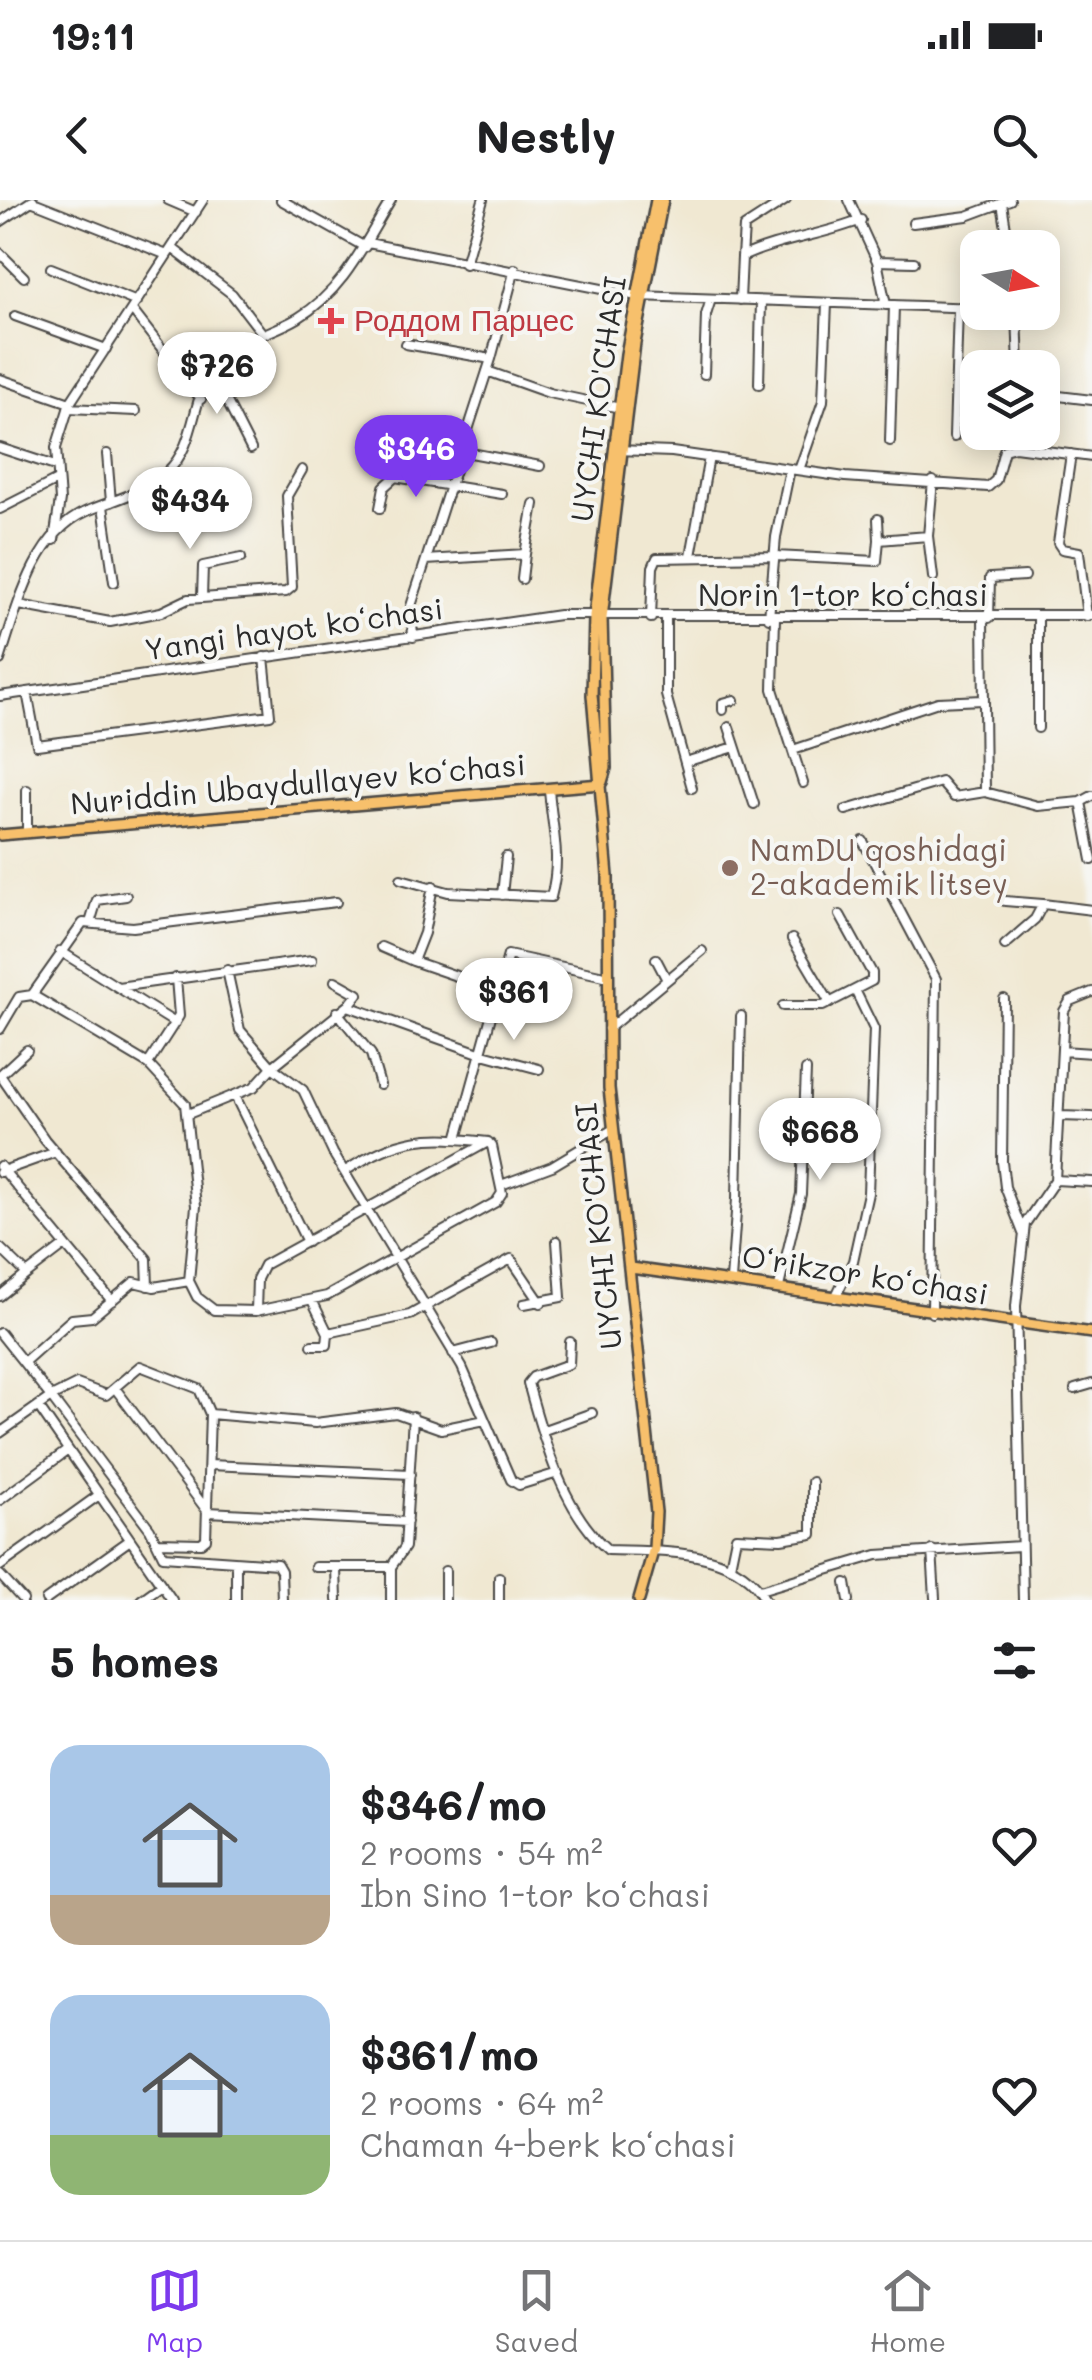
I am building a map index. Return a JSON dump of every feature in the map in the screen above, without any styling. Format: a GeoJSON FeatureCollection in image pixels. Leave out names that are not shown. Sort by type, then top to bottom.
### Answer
{"type":"FeatureCollection","features":[{"type":"Feature","properties":{"kind":"main road","name":"UYCHI KO'CHASI"},"geometry":{"type":"LineString","coordinates":[[639,1600],[654,1548],[656,1512],[631,1268],[612,1130],[610,976],[601,784],[596,769],[592,695],[598,617],[641,296],[659,200]]}},
{"type":"Feature","properties":{"kind":"main road","name":"Nuriddin Ubaydullayev koʻchasi"},"geometry":{"type":"LineString","coordinates":[[0,834],[601,784]]}},
{"type":"Feature","properties":{"kind":"main road","name":"Oʻrikzor koʻchasi"},"geometry":{"type":"LineString","coordinates":[[631,1268],[1092,1333]]}},
{"type":"Feature","properties":{"kind":"street"},"geometry":{"type":"LineString","coordinates":[[0,222],[32,200],[169,251],[232,294],[262,334]]}},
{"type":"Feature","properties":{"kind":"street"},"geometry":{"type":"LineString","coordinates":[[168,200],[196,212]]}},
{"type":"Feature","properties":{"kind":"street"},"geometry":{"type":"LineString","coordinates":[[54,540],[60,508],[56,466],[69,406],[203,200]]}},
{"type":"Feature","properties":{"kind":"street"},"geometry":{"type":"LineString","coordinates":[[281,200],[366,245],[515,269],[641,296],[958,307],[954,437]]}},
{"type":"Feature","properties":{"kind":"street"},"geometry":{"type":"LineString","coordinates":[[0,660],[19,604],[38,562],[54,540],[78,516],[155,481],[174,464],[212,370],[233,350],[308,310],[348,272],[391,200]]}},
{"type":"Feature","properties":{"kind":"street"},"geometry":{"type":"LineString","coordinates":[[466,264],[483,200]]}},
{"type":"Feature","properties":{"kind":"street"},"geometry":{"type":"LineString","coordinates":[[740,300],[744,227],[786,200]]}},
{"type":"Feature","properties":{"kind":"street"},"geometry":{"type":"LineString","coordinates":[[849,200],[861,220],[890,305],[890,440]]}},
{"type":"Feature","properties":{"kind":"street"},"geometry":{"type":"LineString","coordinates":[[912,223],[967,216],[1006,201],[1007,230]]}},
{"type":"Feature","properties":{"kind":"street"},"geometry":{"type":"LineString","coordinates":[[742,258],[774,243],[824,235],[861,220]]}},
{"type":"Feature","properties":{"kind":"street"},"geometry":{"type":"LineString","coordinates":[[0,253],[24,277]]}},
{"type":"Feature","properties":{"kind":"street"},"geometry":{"type":"LineString","coordinates":[[876,261],[914,262]]}},
{"type":"Feature","properties":{"kind":"street"},"geometry":{"type":"LineString","coordinates":[[51,268],[135,306],[200,399]]}},
{"type":"Feature","properties":{"kind":"street"},"geometry":{"type":"LineString","coordinates":[[413,636],[411,606],[491,359],[515,269]]}},
{"type":"Feature","properties":{"kind":"street"},"geometry":{"type":"LineString","coordinates":[[704,374],[706,320],[711,299]]}},
{"type":"Feature","properties":{"kind":"street"},"geometry":{"type":"LineString","coordinates":[[759,384],[761,301]]}},
{"type":"Feature","properties":{"kind":"street"},"geometry":{"type":"LineString","coordinates":[[803,783],[773,689],[775,556],[794,469],[823,401],[827,303]]}},
{"type":"Feature","properties":{"kind":"street"},"geometry":{"type":"LineString","coordinates":[[15,316],[106,348]]}},
{"type":"Feature","properties":{"kind":"street"},"geometry":{"type":"LineString","coordinates":[[406,344],[491,359]]}},
{"type":"Feature","properties":{"kind":"street"},"geometry":{"type":"LineString","coordinates":[[212,370],[251,449]]}},
{"type":"Feature","properties":{"kind":"street"},"geometry":{"type":"LineString","coordinates":[[487,371],[549,393],[626,409]]}},
{"type":"Feature","properties":{"kind":"street"},"geometry":{"type":"LineString","coordinates":[[0,379],[69,406],[136,411]]}},
{"type":"Feature","properties":{"kind":"street"},"geometry":{"type":"LineString","coordinates":[[1060,396],[1092,400]]}},
{"type":"Feature","properties":{"kind":"street"},"geometry":{"type":"LineString","coordinates":[[0,448],[56,466]]}},
{"type":"Feature","properties":{"kind":"street"},"geometry":{"type":"LineString","coordinates":[[621,450],[709,456],[910,483],[992,486],[1004,450]]}},
{"type":"Feature","properties":{"kind":"street"},"geometry":{"type":"LineString","coordinates":[[1040,450],[1092,457]]}},
{"type":"Feature","properties":{"kind":"street"},"geometry":{"type":"LineString","coordinates":[[460,451],[540,466]]}},
{"type":"Feature","properties":{"kind":"street"},"geometry":{"type":"LineString","coordinates":[[107,454],[114,582]]}},
{"type":"Feature","properties":{"kind":"street"},"geometry":{"type":"LineString","coordinates":[[1071,454],[1058,544],[1062,549],[1079,552],[1090,615]]}},
{"type":"Feature","properties":{"kind":"street"},"geometry":{"type":"LineString","coordinates":[[692,556],[709,456]]}},
{"type":"Feature","properties":{"kind":"street"},"geometry":{"type":"LineString","coordinates":[[19,604],[110,622],[160,612],[180,601],[202,596],[290,590],[287,493],[302,470]]}},
{"type":"Feature","properties":{"kind":"street"},"geometry":{"type":"LineString","coordinates":[[380,508],[384,487],[395,478],[502,494]]}},
{"type":"Feature","properties":{"kind":"street"},"geometry":{"type":"LineString","coordinates":[[0,509],[57,480]]}},
{"type":"Feature","properties":{"kind":"street"},"geometry":{"type":"LineString","coordinates":[[933,481],[928,536],[933,578]]}},
{"type":"Feature","properties":{"kind":"street"},"geometry":{"type":"LineString","coordinates":[[522,578],[534,504]]}},
{"type":"Feature","properties":{"kind":"street"},"geometry":{"type":"LineString","coordinates":[[651,618],[654,561],[692,556],[775,556],[876,562],[878,519]]}},
{"type":"Feature","properties":{"kind":"street"},"geometry":{"type":"LineString","coordinates":[[879,540],[928,536]]}},
{"type":"Feature","properties":{"kind":"street"},"geometry":{"type":"LineString","coordinates":[[426,560],[525,554]]}},
{"type":"Feature","properties":{"kind":"street"},"geometry":{"type":"LineString","coordinates":[[202,596],[203,566],[241,558]]}},
{"type":"Feature","properties":{"kind":"street"},"geometry":{"type":"LineString","coordinates":[[985,792],[983,700],[990,578],[1025,576]]}},
{"type":"Feature","properties":{"kind":"street","name":"Norin 1-tor koʻchasi"},"geometry":{"type":"LineString","coordinates":[[598,617],[1090,615]]}},
{"type":"Feature","properties":{"kind":"street","name":"Yangi hayot koʻchasi"},"geometry":{"type":"LineString","coordinates":[[0,696],[542,617],[598,617]]}},
{"type":"Feature","properties":{"kind":"street"},"geometry":{"type":"LineString","coordinates":[[1038,617],[1038,728]]}},
{"type":"Feature","properties":{"kind":"street"},"geometry":{"type":"LineString","coordinates":[[666,618],[666,695],[692,788]]}},
{"type":"Feature","properties":{"kind":"street"},"geometry":{"type":"LineString","coordinates":[[28,692],[33,742],[38,746],[270,716],[264,657]]}},
{"type":"Feature","properties":{"kind":"street"},"geometry":{"type":"LineString","coordinates":[[722,710],[722,704],[734,700]]}},
{"type":"Feature","properties":{"kind":"street"},"geometry":{"type":"LineString","coordinates":[[793,750],[938,702],[983,700]]}},
{"type":"Feature","properties":{"kind":"street"},"geometry":{"type":"LineString","coordinates":[[729,727],[754,804]]}},
{"type":"Feature","properties":{"kind":"street"},"geometry":{"type":"LineString","coordinates":[[685,762],[735,747]]}},
{"type":"Feature","properties":{"kind":"street"},"geometry":{"type":"LineString","coordinates":[[846,810],[937,782],[948,785],[954,797],[985,792],[1038,806],[1081,802],[1092,796]]}},
{"type":"Feature","properties":{"kind":"street"},"geometry":{"type":"LineString","coordinates":[[402,880],[502,895],[552,896],[559,846],[552,827],[549,788]]}},
{"type":"Feature","properties":{"kind":"street"},"geometry":{"type":"LineString","coordinates":[[26,790],[26,833]]}},
{"type":"Feature","properties":{"kind":"street"},"geometry":{"type":"LineString","coordinates":[[1081,802],[1092,860]]}},
{"type":"Feature","properties":{"kind":"street"},"geometry":{"type":"LineString","coordinates":[[862,841],[936,979],[932,1313]]}},
{"type":"Feature","properties":{"kind":"street"},"geometry":{"type":"LineString","coordinates":[[502,895],[506,857]]}},
{"type":"Feature","properties":{"kind":"street"},"geometry":{"type":"LineString","coordinates":[[413,961],[434,886]]}},
{"type":"Feature","properties":{"kind":"street"},"geometry":{"type":"LineString","coordinates":[[90,923],[97,900],[126,896]]}},
{"type":"Feature","properties":{"kind":"street"},"geometry":{"type":"LineString","coordinates":[[1006,901],[1092,910]]}},
{"type":"Feature","properties":{"kind":"street"},"geometry":{"type":"LineString","coordinates":[[32,994],[79,926],[90,923],[134,927],[336,902]]}},
{"type":"Feature","properties":{"kind":"street"},"geometry":{"type":"LineString","coordinates":[[1006,945],[1035,919],[1044,904]]}},
{"type":"Feature","properties":{"kind":"street"},"geometry":{"type":"LineString","coordinates":[[784,1006],[830,1003],[874,976],[840,915]]}},
{"type":"Feature","properties":{"kind":"street"},"geometry":{"type":"LineString","coordinates":[[792,939],[830,1003]]}},
{"type":"Feature","properties":{"kind":"street"},"geometry":{"type":"LineString","coordinates":[[380,947],[544,1008]]}},
{"type":"Feature","properties":{"kind":"street"},"geometry":{"type":"LineString","coordinates":[[608,1029],[702,950]]}},
{"type":"Feature","properties":{"kind":"street"},"geometry":{"type":"LineString","coordinates":[[60,951],[175,1023]]}},
{"type":"Feature","properties":{"kind":"street"},"geometry":{"type":"LineString","coordinates":[[457,1138],[510,954],[610,976]]}},
{"type":"Feature","properties":{"kind":"street"},"geometry":{"type":"LineString","coordinates":[[656,959],[667,980]]}},
{"type":"Feature","properties":{"kind":"street"},"geometry":{"type":"LineString","coordinates":[[118,987],[312,960]]}},
{"type":"Feature","properties":{"kind":"street"},"geometry":{"type":"LineString","coordinates":[[227,970],[236,1024],[272,1067],[303,1090],[333,1154],[347,1170],[422,1309],[453,1353],[512,1482],[519,1485],[558,1473]]}},
{"type":"Feature","properties":{"kind":"street"},"geometry":{"type":"LineString","coordinates":[[148,1064],[180,1012],[176,978]]}},
{"type":"Feature","properties":{"kind":"street"},"geometry":{"type":"LineString","coordinates":[[188,1114],[236,1098],[348,1006],[358,995],[335,981]]}},
{"type":"Feature","properties":{"kind":"street"},"geometry":{"type":"LineString","coordinates":[[834,1298],[852,1261],[868,1192],[874,1029],[856,990]]}},
{"type":"Feature","properties":{"kind":"street"},"geometry":{"type":"LineString","coordinates":[[1023,1233],[1055,1180],[1067,1005],[1092,992]]}},
{"type":"Feature","properties":{"kind":"street"},"geometry":{"type":"LineString","coordinates":[[0,1028],[18,996],[32,994],[148,1064],[171,1084],[188,1114],[196,1206],[189,1282],[199,1300],[214,1310],[256,1311],[312,1300],[496,1202],[502,1196],[488,1142]]}},
{"type":"Feature","properties":{"kind":"street"},"geometry":{"type":"LineString","coordinates":[[1004,999],[1002,1162],[1005,1187],[1023,1233],[1016,1324],[1023,1600]]}},
{"type":"Feature","properties":{"kind":"street"},"geometry":{"type":"LineString","coordinates":[[348,1006],[479,1053],[538,1069]]}},
{"type":"Feature","properties":{"kind":"street"},"geometry":{"type":"LineString","coordinates":[[337,1012],[372,1054],[380,1085]]}},
{"type":"Feature","properties":{"kind":"street"},"geometry":{"type":"LineString","coordinates":[[731,1280],[738,1199],[741,1016]]}},
{"type":"Feature","properties":{"kind":"street"},"geometry":{"type":"LineString","coordinates":[[27,1050],[0,1075],[56,1152],[148,1258],[148,1286]]}},
{"type":"Feature","properties":{"kind":"street"},"geometry":{"type":"LineString","coordinates":[[1062,1051],[1092,1053]]}},
{"type":"Feature","properties":{"kind":"street"},"geometry":{"type":"LineString","coordinates":[[779,1287],[801,1194],[806,1070]]}},
{"type":"Feature","properties":{"kind":"street"},"geometry":{"type":"LineString","coordinates":[[236,1098],[307,1242]]}},
{"type":"Feature","properties":{"kind":"street"},"geometry":{"type":"LineString","coordinates":[[1060,1116],[1092,1117]]}},
{"type":"Feature","properties":{"kind":"street"},"geometry":{"type":"LineString","coordinates":[[500,1184],[552,1166],[612,1130]]}},
{"type":"Feature","properties":{"kind":"street"},"geometry":{"type":"LineString","coordinates":[[347,1170],[413,1138],[488,1142]]}},
{"type":"Feature","properties":{"kind":"street"},"geometry":{"type":"LineString","coordinates":[[256,1311],[259,1271],[488,1142]]}},
{"type":"Feature","properties":{"kind":"street"},"geometry":{"type":"LineString","coordinates":[[56,1152],[1,1169],[112,1301]]}},
{"type":"Feature","properties":{"kind":"street"},"geometry":{"type":"LineString","coordinates":[[1055,1180],[1092,1182]]}},
{"type":"Feature","properties":{"kind":"street"},"geometry":{"type":"LineString","coordinates":[[524,1304],[561,1297],[557,1241]]}},
{"type":"Feature","properties":{"kind":"street"},"geometry":{"type":"LineString","coordinates":[[0,1296],[65,1245]]}},
{"type":"Feature","properties":{"kind":"street"},"geometry":{"type":"LineString","coordinates":[[0,1248],[26,1274]]}},
{"type":"Feature","properties":{"kind":"street"},"geometry":{"type":"LineString","coordinates":[[328,1333],[393,1321],[511,1259],[541,1303]]}},
{"type":"Feature","properties":{"kind":"street"},"geometry":{"type":"LineString","coordinates":[[26,1360],[72,1319],[92,1317],[134,1282],[148,1286],[189,1282]]}},
{"type":"Feature","properties":{"kind":"street"},"geometry":{"type":"LineString","coordinates":[[312,1300],[328,1333],[327,1345],[312,1345]]}},
{"type":"Feature","properties":{"kind":"street"},"geometry":{"type":"LineString","coordinates":[[0,1333],[26,1360],[167,1559],[280,1566],[282,1600]]}},
{"type":"Feature","properties":{"kind":"street"},"geometry":{"type":"LineString","coordinates":[[570,1342],[569,1364],[528,1383],[558,1473],[605,1548],[654,1548],[730,1566],[751,1578],[765,1600]]}},
{"type":"Feature","properties":{"kind":"street"},"geometry":{"type":"LineString","coordinates":[[453,1353],[491,1343]]}},
{"type":"Feature","properties":{"kind":"street"},"geometry":{"type":"LineString","coordinates":[[0,1433],[77,1384],[100,1395],[115,1388],[137,1367],[199,1389],[210,1414],[204,1542],[157,1542]]}},
{"type":"Feature","properties":{"kind":"street"},"geometry":{"type":"LineString","coordinates":[[1075,1389],[1092,1384]]}},
{"type":"Feature","properties":{"kind":"street"},"geometry":{"type":"LineString","coordinates":[[115,1388],[208,1512]]}},
{"type":"Feature","properties":{"kind":"street"},"geometry":{"type":"LineString","coordinates":[[38,1406],[172,1600]]}},
{"type":"Feature","properties":{"kind":"street"},"geometry":{"type":"LineString","coordinates":[[210,1414],[316,1423],[392,1413],[413,1416],[441,1429],[486,1420]]}},
{"type":"Feature","properties":{"kind":"street"},"geometry":{"type":"LineString","coordinates":[[544,1430],[592,1414]]}},
{"type":"Feature","properties":{"kind":"street"},"geometry":{"type":"LineString","coordinates":[[391,1600],[391,1567],[404,1552],[413,1416]]}},
{"type":"Feature","properties":{"kind":"street"},"geometry":{"type":"LineString","coordinates":[[0,1500],[68,1450]]}},
{"type":"Feature","properties":{"kind":"street"},"geometry":{"type":"LineString","coordinates":[[209,1465],[410,1474]]}},
{"type":"Feature","properties":{"kind":"street"},"geometry":{"type":"LineString","coordinates":[[730,1566],[736,1537],[781,1539],[812,1534],[812,1482]]}},
{"type":"Feature","properties":{"kind":"street"},"geometry":{"type":"LineString","coordinates":[[0,1566],[99,1496]]}},
{"type":"Feature","properties":{"kind":"street"},"geometry":{"type":"LineString","coordinates":[[208,1512],[406,1522]]}},
{"type":"Feature","properties":{"kind":"street"},"geometry":{"type":"LineString","coordinates":[[46,1600],[130,1540]]}},
{"type":"Feature","properties":{"kind":"street"},"geometry":{"type":"LineString","coordinates":[[760,1590],[878,1555],[1020,1546]]}},
{"type":"Feature","properties":{"kind":"street"},"geometry":{"type":"LineString","coordinates":[[932,1550],[935,1598]]}},
{"type":"Feature","properties":{"kind":"street"},"geometry":{"type":"LineString","coordinates":[[236,1562],[236,1600]]}},
{"type":"Feature","properties":{"kind":"street"},"geometry":{"type":"LineString","coordinates":[[315,1567],[391,1567]]}},
{"type":"Feature","properties":{"kind":"street"},"geometry":{"type":"LineString","coordinates":[[336,1567],[337,1600]]}},
{"type":"Feature","properties":{"kind":"street"},"geometry":{"type":"LineString","coordinates":[[444,1571],[445,1600]]}},
{"type":"Feature","properties":{"kind":"street"},"geometry":{"type":"LineString","coordinates":[[0,1575],[23,1600]]}},
{"type":"Feature","properties":{"kind":"street"},"geometry":{"type":"LineString","coordinates":[[498,1600],[499,1576]]}},
{"type":"Feature","properties":{"kind":"street"},"geometry":{"type":"LineString","coordinates":[[846,1583],[849,1600]]}},
{"type":"Feature","properties":{"kind":"street"},"geometry":{"type":"LineString","coordinates":[[141,1600],[162,1585]]}},
{"type":"Feature","properties":{"kind":"place","name":"Роддом Парцес"},"geometry":{"type":"Point","coordinates":[331,321]}},
{"type":"Feature","properties":{"kind":"place","name":"NamDU qoshidagi 2-akademik litsey"},"geometry":{"type":"Point","coordinates":[730,868]}}]}
